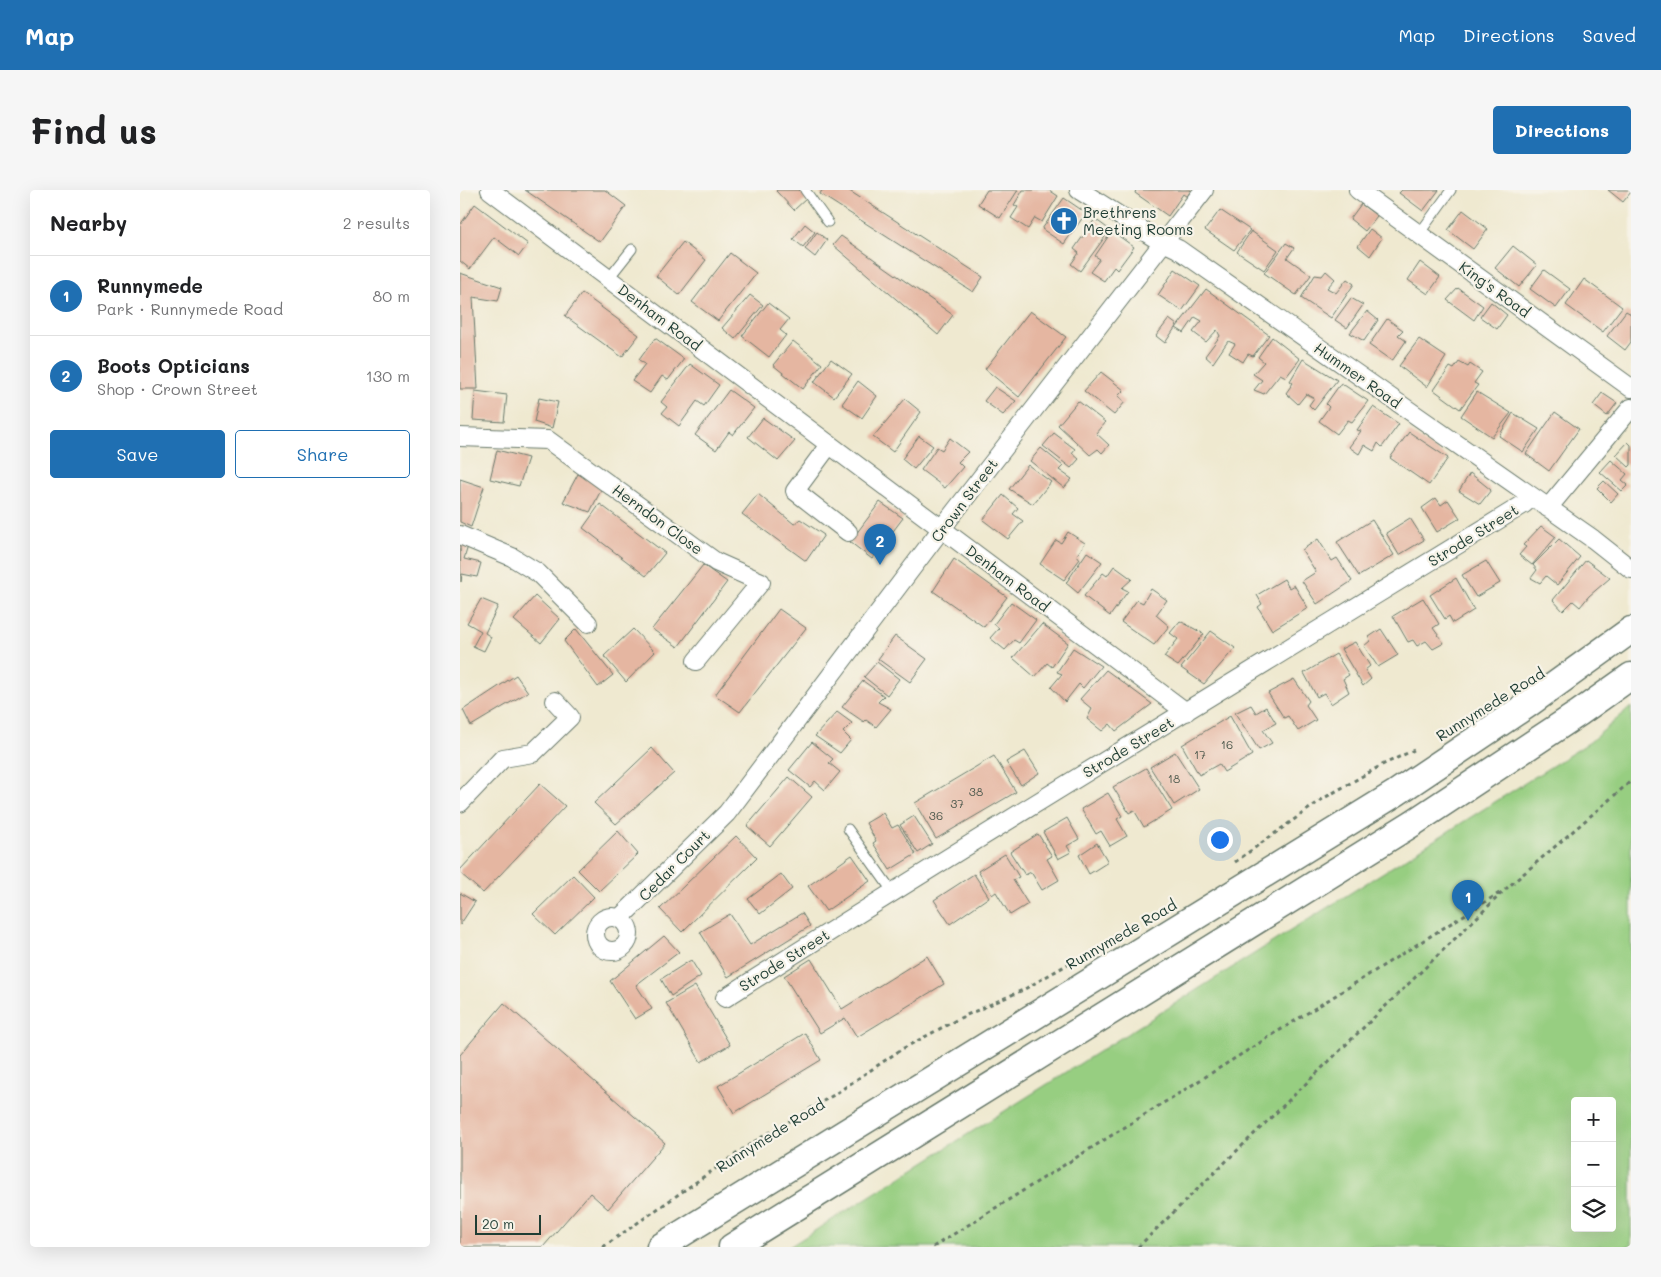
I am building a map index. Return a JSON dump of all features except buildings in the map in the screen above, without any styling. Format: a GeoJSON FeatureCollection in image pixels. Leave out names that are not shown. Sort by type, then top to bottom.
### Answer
{"type":"FeatureCollection","features":[{"type":"Feature","properties":{"kind":"main road","name":"Runnymede Road"},"geometry":{"type":"LineString","coordinates":[[660,1247],[1396,793],[1527,706],[1631,630]]}},
{"type":"Feature","properties":{"kind":"main road"},"geometry":{"type":"LineString","coordinates":[[732,1247],[1413,823],[1631,676]]}},
{"type":"Feature","properties":{"kind":"street","name":"Denham Road"},"geometry":{"type":"LineString","coordinates":[[490,190],[1186,712]]}},
{"type":"Feature","properties":{"kind":"street","name":"Hummer Road"},"geometry":{"type":"LineString","coordinates":[[1079,190],[1153,237],[1178,249],[1593,539],[1631,569]]}},
{"type":"Feature","properties":{"kind":"street","name":"Crown Street"},"geometry":{"type":"LineString","coordinates":[[727,813],[942,529],[1204,190]]}},
{"type":"Feature","properties":{"kind":"street","name":"King's Road"},"geometry":{"type":"LineString","coordinates":[[1358,190],[1631,388]]}},
{"type":"Feature","properties":{"kind":"street"},"geometry":{"type":"LineString","coordinates":[[1548,508],[1631,408]]}},
{"type":"Feature","properties":{"kind":"street","name":"Herndon Close"},"geometry":{"type":"LineString","coordinates":[[460,437],[548,440],[716,562],[761,582],[696,661]]}},
{"type":"Feature","properties":{"kind":"street"},"geometry":{"type":"LineString","coordinates":[[829,445],[795,491],[848,532]]}},
{"type":"Feature","properties":{"kind":"street","name":"Strode Street"},"geometry":{"type":"LineString","coordinates":[[724,998],[892,892],[1532,497]]}},
{"type":"Feature","properties":{"kind":"street"},"geometry":{"type":"LineString","coordinates":[[460,535],[512,557],[538,573],[588,623]]}},
{"type":"Feature","properties":{"kind":"street"},"geometry":{"type":"LineString","coordinates":[[460,803],[503,758],[533,753],[570,717],[555,701]]}},
{"type":"Feature","properties":{"kind":"street","name":"Cedar Court"},"geometry":{"type":"LineString","coordinates":[[620,918],[727,813]]}},
{"type":"Feature","properties":{"kind":"lane"},"geometry":{"type":"LineString","coordinates":[[805,190],[828,222]]}},
{"type":"Feature","properties":{"kind":"lane"},"geometry":{"type":"LineString","coordinates":[[1419,234],[1451,190]]}},
{"type":"Feature","properties":{"kind":"lane"},"geometry":{"type":"LineString","coordinates":[[609,278],[632,249]]}},
{"type":"Feature","properties":{"kind":"lane"},"geometry":{"type":"LineString","coordinates":[[848,829],[892,892]]}},
{"type":"Feature","properties":{"kind":"path","name":"Runnymede Road"},"geometry":{"type":"LineString","coordinates":[[1232,863],[1324,798],[1382,765],[1422,746]]}},
{"type":"Feature","properties":{"kind":"path"},"geometry":{"type":"LineString","coordinates":[[1138,1247],[1508,888],[1631,781]]}},
{"type":"Feature","properties":{"kind":"path"},"geometry":{"type":"LineString","coordinates":[[933,1247],[1508,888]]}},
{"type":"Feature","properties":{"kind":"path","name":"Runnymede Road"},"geometry":{"type":"LineString","coordinates":[[603,1247],[752,1144],[832,1096],[902,1049],[960,1018],[1023,990],[1074,961]]}},
{"type":"Feature","properties":{"kind":"green space"},"geometry":{"type":"Polygon","coordinates":[[[1631,707],[1631,1247],[789,1247],[1590,742],[1631,707]]]}},
{"type":"Feature","properties":{"kind":"place","name":"Brethrens Meeting Rooms"},"geometry":{"type":"Point","coordinates":[1064,221]}},
{"type":"Feature","properties":{"kind":"place","name":"Boots Opticians"},"geometry":{"type":"Point","coordinates":[880,565]}},
{"type":"Feature","properties":{"kind":"place","name":"Runnymede"},"geometry":{"type":"Point","coordinates":[1468,921]}}]}
